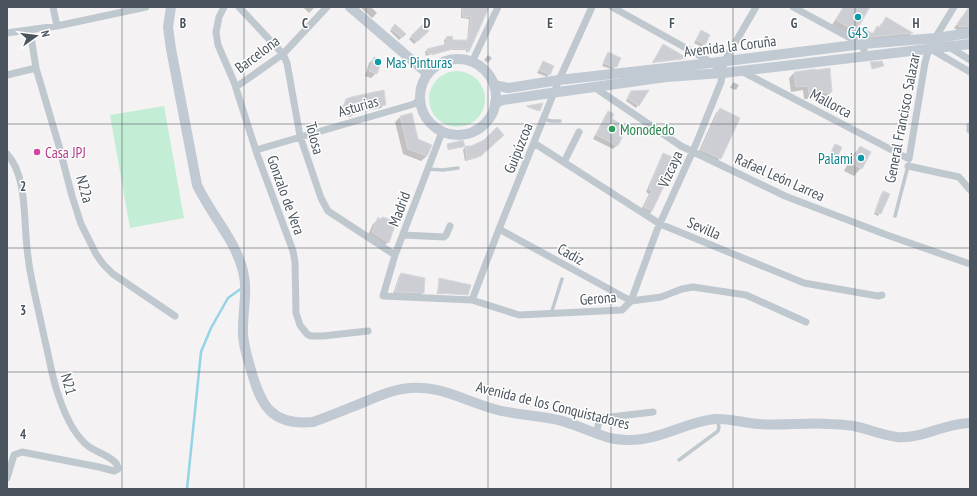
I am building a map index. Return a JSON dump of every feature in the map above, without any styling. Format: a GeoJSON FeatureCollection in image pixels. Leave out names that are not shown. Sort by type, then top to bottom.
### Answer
{"type":"FeatureCollection","features":[{"type":"Feature","properties":{"kind":"main road","name":"Avenida de los Conquistadores"},"geometry":{"type":"LineString","coordinates":[[171,7],[168,27],[171,49],[197,185],[204,200],[231,241],[240,259],[246,285],[243,329],[246,354],[257,389],[263,402],[272,413],[285,421],[300,423],[313,422],[389,392],[416,387],[443,391],[493,409],[560,420],[596,434],[618,440],[645,439],[706,420],[717,419],[750,424],[774,425],[828,423],[853,426],[896,437],[911,437],[970,423]]}},
{"type":"Feature","properties":{"kind":"main road"},"geometry":{"type":"LineString","coordinates":[[350,7],[428,74]]}},
{"type":"Feature","properties":{"kind":"main road","name":"Avenida la Coruña"},"geometry":{"type":"LineString","coordinates":[[494,85],[508,88],[559,80],[724,62],[863,44],[936,38],[970,33]]}},
{"type":"Feature","properties":{"kind":"main road","name":"Avenida la Coruña"},"geometry":{"type":"LineString","coordinates":[[495,103],[503,100],[593,86],[666,77],[741,71],[970,44]]}},
{"type":"Feature","properties":{"kind":"main road"},"geometry":{"type":"LineString","coordinates":[[461,59],[472,62],[486,71],[494,85],[496,95],[495,103],[488,120],[481,127],[463,135],[452,135],[442,132],[431,124],[423,113],[420,100],[420,90],[423,80],[438,64],[449,60],[461,59]]}},
{"type":"Feature","properties":{"kind":"street"},"geometry":{"type":"LineString","coordinates":[[53,7],[57,26]]}},
{"type":"Feature","properties":{"kind":"street"},"geometry":{"type":"LineString","coordinates":[[7,33],[57,26],[124,9],[146,7]]}},
{"type":"Feature","properties":{"kind":"street","name":"Gonzalo de Vera"},"geometry":{"type":"LineString","coordinates":[[224,7],[219,17],[216,32],[218,45],[236,87],[256,150],[294,256],[296,313],[303,331],[317,337],[368,331]]}},
{"type":"Feature","properties":{"kind":"street","name":"Tolosa"},"geometry":{"type":"LineString","coordinates":[[239,7],[283,54],[287,63],[300,136],[321,198],[328,211],[395,255]]}},
{"type":"Feature","properties":{"kind":"street","name":"Barcelona"},"geometry":{"type":"LineString","coordinates":[[236,87],[283,54],[327,7]]}},
{"type":"Feature","properties":{"kind":"street"},"geometry":{"type":"LineString","coordinates":[[472,62],[498,7]]}},
{"type":"Feature","properties":{"kind":"street","name":"Guipúzcoa"},"geometry":{"type":"LineString","coordinates":[[472,300],[559,80],[592,7]]}},
{"type":"Feature","properties":{"kind":"street"},"geometry":{"type":"LineString","coordinates":[[612,7],[713,63],[723,73]]}},
{"type":"Feature","properties":{"kind":"street","name":"Vizcaya"},"geometry":{"type":"LineString","coordinates":[[631,301],[660,224],[721,82],[724,62],[756,7]]}},
{"type":"Feature","properties":{"kind":"street"},"geometry":{"type":"LineString","coordinates":[[794,7],[863,44],[865,56]]}},
{"type":"Feature","properties":{"kind":"street","name":"General Francisco Salazar"},"geometry":{"type":"LineString","coordinates":[[909,163],[925,62],[929,48],[954,7]]}},
{"type":"Feature","properties":{"kind":"street","name":"N22a"},"geometry":{"type":"LineString","coordinates":[[30,30],[36,68],[60,146],[79,217],[96,254],[113,274],[175,316]]}},
{"type":"Feature","properties":{"kind":"street"},"geometry":{"type":"LineString","coordinates":[[936,38],[970,60]]}},
{"type":"Feature","properties":{"kind":"street"},"geometry":{"type":"LineString","coordinates":[[929,48],[970,72]]}},
{"type":"Feature","properties":{"kind":"street"},"geometry":{"type":"LineString","coordinates":[[7,75],[36,68]]}},
{"type":"Feature","properties":{"kind":"street","name":"Mallorca"},"geometry":{"type":"LineString","coordinates":[[741,71],[909,163],[959,177],[970,190]]}},
{"type":"Feature","properties":{"kind":"street","name":"Rafael León Larrea"},"geometry":{"type":"LineString","coordinates":[[593,86],[681,146],[785,196],[889,236],[970,264]]}},
{"type":"Feature","properties":{"kind":"street","name":"Asturias"},"geometry":{"type":"LineString","coordinates":[[256,150],[414,104],[420,100]]}},
{"type":"Feature","properties":{"kind":"street","name":"Madrid"},"geometry":{"type":"LineString","coordinates":[[383,296],[395,255],[442,132]]}},
{"type":"Feature","properties":{"kind":"street"},"geometry":{"type":"LineString","coordinates":[[564,162],[579,132]]}},
{"type":"Feature","properties":{"kind":"street","name":"Sevilla"},"geometry":{"type":"LineString","coordinates":[[534,143],[660,224],[804,284],[878,296],[882,295]]}},
{"type":"Feature","properties":{"kind":"street","name":"N21"},"geometry":{"type":"LineString","coordinates":[[7,154],[11,158],[15,167],[21,187],[32,281],[59,397],[70,424],[77,435],[88,446],[114,460],[118,466],[118,469],[114,471],[22,452],[14,455],[11,470],[7,478]]}},
{"type":"Feature","properties":{"kind":"street"},"geometry":{"type":"LineString","coordinates":[[403,234],[444,237],[450,226]]}},
{"type":"Feature","properties":{"kind":"street","name":"Cadiz"},"geometry":{"type":"LineString","coordinates":[[499,229],[631,301]]}},
{"type":"Feature","properties":{"kind":"street","name":"Gerona"},"geometry":{"type":"LineString","coordinates":[[383,296],[472,300],[512,314],[525,316],[617,312],[625,308],[631,301],[661,297],[682,288],[692,287],[746,295],[806,322]]}},
{"type":"Feature","properties":{"kind":"street"},"geometry":{"type":"LineString","coordinates":[[596,434],[599,422],[602,418],[653,412]]}},
{"type":"Feature","properties":{"kind":"lane"},"geometry":{"type":"LineString","coordinates":[[544,118],[551,121],[560,121]]}},
{"type":"Feature","properties":{"kind":"lane","name":"General Francisco Salazar"},"geometry":{"type":"LineString","coordinates":[[895,216],[909,163]]}},
{"type":"Feature","properties":{"kind":"lane"},"geometry":{"type":"LineString","coordinates":[[428,169],[443,170],[458,168]]}},
{"type":"Feature","properties":{"kind":"lane"},"geometry":{"type":"LineString","coordinates":[[551,314],[562,279]]}},
{"type":"Feature","properties":{"kind":"lane"},"geometry":{"type":"LineString","coordinates":[[678,460],[718,431],[719,427],[717,419]]}},
{"type":"Feature","properties":{"kind":"green space"},"geometry":{"type":"Polygon","coordinates":[[[457,71],[468,73],[477,79],[483,88],[485,99],[483,110],[477,119],[468,125],[457,127],[446,125],[437,119],[431,110],[429,99],[431,88],[437,79],[446,73],[457,71]]]}},
{"type":"Feature","properties":{"kind":"green space"},"geometry":{"type":"Polygon","coordinates":[[[164,106],[184,218],[130,228],[110,115],[164,106]]]}},
{"type":"Feature","properties":{"kind":"building"},"geometry":{"type":"Polygon","coordinates":[[[462,7],[489,7],[469,52],[467,49],[453,49],[428,54],[427,49],[447,44],[446,37],[452,36],[453,40],[468,40],[471,17],[463,17],[462,7]]]}},
{"type":"Feature","properties":{"kind":"building"},"geometry":{"type":"Polygon","coordinates":[[[844,7],[870,7],[859,26],[873,34],[877,26],[880,28],[886,17],[913,33],[870,37],[859,35],[859,33],[836,20],[844,7]]]}},
{"type":"Feature","properties":{"kind":"building"},"geometry":{"type":"Polygon","coordinates":[[[969,7],[970,26],[960,27],[957,24],[969,7]]]}},
{"type":"Feature","properties":{"kind":"building"},"geometry":{"type":"Polygon","coordinates":[[[395,24],[406,34],[402,38],[391,29],[395,24]]]}},
{"type":"Feature","properties":{"kind":"building"},"geometry":{"type":"Polygon","coordinates":[[[423,24],[429,31],[417,42],[411,36],[423,24]]]}},
{"type":"Feature","properties":{"kind":"building"},"geometry":{"type":"Polygon","coordinates":[[[701,30],[710,35],[705,45],[696,40],[701,30]]]}},
{"type":"Feature","properties":{"kind":"building"},"geometry":{"type":"Polygon","coordinates":[[[663,44],[677,52],[687,58],[653,62],[663,44]]]}},
{"type":"Feature","properties":{"kind":"building"},"geometry":{"type":"Polygon","coordinates":[[[608,52],[621,58],[617,67],[603,63],[608,52]]]}},
{"type":"Feature","properties":{"kind":"building"},"geometry":{"type":"Polygon","coordinates":[[[374,57],[382,60],[377,74],[369,71],[374,57]]]}},
{"type":"Feature","properties":{"kind":"building"},"geometry":{"type":"Polygon","coordinates":[[[543,61],[554,66],[550,75],[539,70],[543,61]]]}},
{"type":"Feature","properties":{"kind":"building"},"geometry":{"type":"Polygon","coordinates":[[[882,61],[884,66],[872,69],[870,62],[882,61]]]}},
{"type":"Feature","properties":{"kind":"building"},"geometry":{"type":"Polygon","coordinates":[[[830,68],[832,92],[809,94],[808,86],[796,87],[794,72],[830,68]]]}},
{"type":"Feature","properties":{"kind":"building"},"geometry":{"type":"Polygon","coordinates":[[[384,90],[386,105],[362,109],[355,114],[347,112],[343,107],[346,99],[384,90]]]}},
{"type":"Feature","properties":{"kind":"building"},"geometry":{"type":"Polygon","coordinates":[[[649,90],[639,106],[628,99],[631,91],[649,90]]]}},
{"type":"Feature","properties":{"kind":"building"},"geometry":{"type":"Polygon","coordinates":[[[543,103],[540,111],[526,106],[543,103]]]}},
{"type":"Feature","properties":{"kind":"building"},"geometry":{"type":"Polygon","coordinates":[[[720,108],[740,118],[721,159],[701,150],[720,108]]]}},
{"type":"Feature","properties":{"kind":"building","name":"Monodedo"},"geometry":{"type":"Polygon","coordinates":[[[608,111],[614,114],[612,119],[627,127],[618,146],[596,135],[608,111]]]}},
{"type":"Feature","properties":{"kind":"building"},"geometry":{"type":"Polygon","coordinates":[[[412,113],[418,139],[432,145],[427,156],[408,149],[400,116],[412,113]]]}},
{"type":"Feature","properties":{"kind":"building"},"geometry":{"type":"Polygon","coordinates":[[[497,127],[504,135],[481,156],[467,160],[465,146],[471,146],[484,140],[497,127]]]}},
{"type":"Feature","properties":{"kind":"building"},"geometry":{"type":"Polygon","coordinates":[[[463,140],[465,146],[448,149],[447,144],[463,140]]]}},
{"type":"Feature","properties":{"kind":"building"},"geometry":{"type":"Polygon","coordinates":[[[835,144],[842,147],[838,156],[831,152],[835,144]]]}},
{"type":"Feature","properties":{"kind":"building","name":"Palami"},"geometry":{"type":"Polygon","coordinates":[[[860,146],[871,152],[862,169],[851,163],[860,146]]]}},
{"type":"Feature","properties":{"kind":"building"},"geometry":{"type":"Polygon","coordinates":[[[663,153],[677,159],[652,211],[644,207],[652,191],[649,189],[663,153]]]}},
{"type":"Feature","properties":{"kind":"building"},"geometry":{"type":"Polygon","coordinates":[[[883,191],[890,194],[881,214],[875,212],[883,191]]]}},
{"type":"Feature","properties":{"kind":"building"},"geometry":{"type":"Polygon","coordinates":[[[378,217],[380,219],[383,217],[396,222],[389,243],[372,232],[378,217]]]}},
{"type":"Feature","properties":{"kind":"building"},"geometry":{"type":"Polygon","coordinates":[[[401,273],[425,278],[424,293],[395,292],[401,273]]]}},
{"type":"Feature","properties":{"kind":"building"},"geometry":{"type":"Polygon","coordinates":[[[439,278],[471,285],[468,295],[438,293],[439,278]]]}},
{"type":"Feature","properties":{"kind":"waterway"},"geometry":{"type":"LineString","coordinates":[[187,489],[201,352],[211,328],[228,298],[242,288]]}},
{"type":"Feature","properties":{"kind":"place","name":"G4S"},"geometry":{"type":"Point","coordinates":[858,17]}},
{"type":"Feature","properties":{"kind":"place","name":"Mas Pinturas"},"geometry":{"type":"Point","coordinates":[378,62]}},
{"type":"Feature","properties":{"kind":"place","name":"Monodedo"},"geometry":{"type":"Point","coordinates":[612,129]}},
{"type":"Feature","properties":{"kind":"place","name":"Casa JPJ"},"geometry":{"type":"Point","coordinates":[37,152]}},
{"type":"Feature","properties":{"kind":"place","name":"Palami"},"geometry":{"type":"Point","coordinates":[861,158]}}]}
